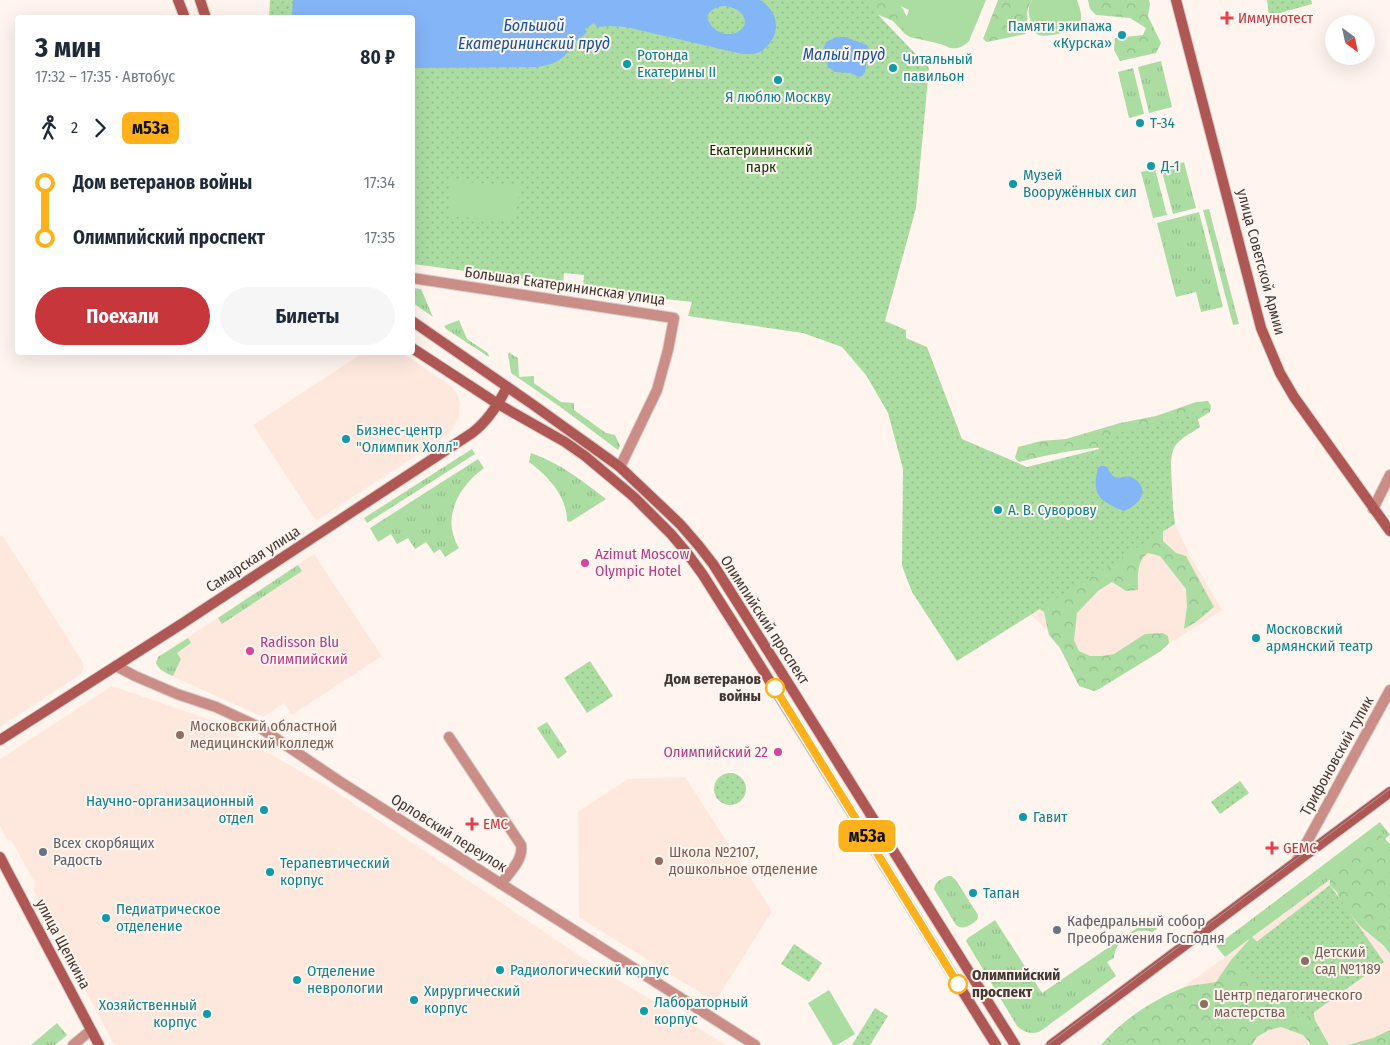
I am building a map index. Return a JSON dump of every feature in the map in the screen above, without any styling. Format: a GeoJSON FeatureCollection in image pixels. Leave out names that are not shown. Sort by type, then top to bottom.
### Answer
{"type":"FeatureCollection","features":[{"type":"Feature","properties":{"kind":"main road"},"geometry":{"type":"LineString","coordinates":[[178,0],[184,15]]}},
{"type":"Feature","properties":{"kind":"main road"},"geometry":{"type":"LineString","coordinates":[[200,0],[205,15]]}},
{"type":"Feature","properties":{"kind":"main road","name":"улица Советской Армии"},"geometry":{"type":"LineString","coordinates":[[1176,0],[1261,328],[1280,372],[1294,397],[1390,532]]}},
{"type":"Feature","properties":{"kind":"main road","name":"Олимпийский проспект"},"geometry":{"type":"LineString","coordinates":[[415,323],[620,467],[680,524],[713,564],[1015,1045]]}},
{"type":"Feature","properties":{"kind":"main road","name":"Олимпийский проспект"},"geometry":{"type":"LineString","coordinates":[[415,350],[498,404],[565,442],[613,478],[653,515],[687,553],[747,643],[996,1045]]}},
{"type":"Feature","properties":{"kind":"main road","name":"Самарская улица"},"geometry":{"type":"LineString","coordinates":[[0,740],[472,433],[482,426],[508,387]]}},
{"type":"Feature","properties":{"kind":"main road"},"geometry":{"type":"LineString","coordinates":[[1051,1045],[1390,792]]}},
{"type":"Feature","properties":{"kind":"main road","name":"улица Щепкина"},"geometry":{"type":"LineString","coordinates":[[0,857],[99,1045]]}},
{"type":"Feature","properties":{"kind":"street","name":"Большая Екатерининская улица"},"geometry":{"type":"LineString","coordinates":[[415,278],[674,318],[668,350],[656,390],[620,467]]}},
{"type":"Feature","properties":{"kind":"street"},"geometry":{"type":"LineString","coordinates":[[1374,509],[1390,475]]}},
{"type":"Feature","properties":{"kind":"street","name":"Орловский переулок"},"geometry":{"type":"LineString","coordinates":[[116,666],[177,694],[216,707],[259,727],[340,781],[755,1045]]}},
{"type":"Feature","properties":{"kind":"street","name":"Трифоновский тупик"},"geometry":{"type":"LineString","coordinates":[[1296,863],[1390,690]]}},
{"type":"Feature","properties":{"kind":"street"},"geometry":{"type":"LineString","coordinates":[[449,737],[521,845],[520,856],[502,884]]}},
{"type":"Feature","properties":{"kind":"street"},"geometry":{"type":"LineString","coordinates":[[73,1045],[91,1030]]}},
{"type":"Feature","properties":{"kind":"shaded area","name":"Бизнес-центр \"Олимпик Холл\""},"geometry":{"type":"Polygon","coordinates":[[[359,355],[406,355],[452,387],[460,403],[459,416],[452,430],[447,435],[316,521],[253,425],[359,355]]]}},
{"type":"Feature","properties":{"kind":"shaded area"},"geometry":{"type":"Polygon","coordinates":[[[1175,524],[1191,558],[1222,610],[1123,673],[1072,653],[1031,615],[1175,524]]]}},
{"type":"Feature","properties":{"kind":"shaded area"},"geometry":{"type":"Polygon","coordinates":[[[2,535],[82,661],[84,668],[79,675],[0,727],[0,537],[2,535]]]}},
{"type":"Feature","properties":{"kind":"shaded area"},"geometry":{"type":"Polygon","coordinates":[[[314,554],[382,656],[292,715],[284,703],[263,717],[165,673],[158,668],[156,663],[158,657],[314,554]]]}},
{"type":"Feature","properties":{"kind":"shaded area"},"geometry":{"type":"Polygon","coordinates":[[[112,686],[208,719],[335,791],[595,966],[726,1045],[114,1045],[33,889],[35,883],[12,841],[7,839],[0,826],[0,759],[112,686]]]}},
{"type":"Feature","properties":{"kind":"shaded area","name":"Школа №2107, дошкольное отделение"},"geometry":{"type":"Polygon","coordinates":[[[685,777],[772,911],[715,1002],[579,917],[578,812],[628,779],[685,777]]]}},
{"type":"Feature","properties":{"kind":"shaded area","name":"Детский сад №1189"},"geometry":{"type":"Polygon","coordinates":[[[1334,876],[1390,955],[1390,1045],[1102,1045],[1221,960],[1334,876]]]}},
{"type":"Feature","properties":{"kind":"green space","name":"Екатерининский парк"},"geometry":{"type":"Polygon","coordinates":[[[270,0],[864,0],[929,68],[916,208],[885,321],[906,330],[906,338],[927,347],[962,439],[1027,467],[1099,449],[1097,439],[1196,412],[1200,427],[1180,440],[1172,453],[1171,483],[1175,524],[957,661],[912,592],[902,566],[903,469],[888,413],[866,375],[842,347],[803,333],[688,316],[692,302],[583,290],[584,275],[564,273],[563,284],[415,264],[415,15],[269,15],[270,0]]]}},
{"type":"Feature","properties":{"kind":"green space"},"geometry":{"type":"Polygon","coordinates":[[[853,0],[888,0],[895,2],[902,8],[912,23],[945,45],[910,37],[893,21],[865,9],[853,0]]]}},
{"type":"Feature","properties":{"kind":"green space"},"geometry":{"type":"Polygon","coordinates":[[[887,0],[986,0],[969,41],[961,47],[950,48],[902,28],[909,10],[887,0]]]}},
{"type":"Feature","properties":{"kind":"green space"},"geometry":{"type":"Polygon","coordinates":[[[998,0],[1032,0],[1027,11],[1029,29],[1025,34],[987,42],[983,39],[998,0]]]}},
{"type":"Feature","properties":{"kind":"green space"},"geometry":{"type":"Polygon","coordinates":[[[1032,0],[1077,0],[1081,14],[1078,26],[1067,32],[1052,35],[1042,36],[1037,34],[1034,31],[1029,16],[1029,7],[1032,0]]]}},
{"type":"Feature","properties":{"kind":"green space"},"geometry":{"type":"Polygon","coordinates":[[[1088,0],[1149,0],[1148,16],[1161,43],[1156,53],[1120,61],[1114,50],[1115,38],[1143,35],[1146,28],[1130,18],[1096,15],[1090,9],[1088,0]]]}},
{"type":"Feature","properties":{"kind":"green space"},"geometry":{"type":"Polygon","coordinates":[[[1267,0],[1311,0],[1312,4],[1269,16],[1267,0]]]}},
{"type":"Feature","properties":{"kind":"green space"},"geometry":{"type":"Polygon","coordinates":[[[1161,61],[1172,107],[1149,113],[1138,67],[1161,61]]]}},
{"type":"Feature","properties":{"kind":"green space"},"geometry":{"type":"Polygon","coordinates":[[[1133,68],[1144,114],[1129,118],[1118,72],[1133,68]]]}},
{"type":"Feature","properties":{"kind":"green space"},"geometry":{"type":"Polygon","coordinates":[[[1184,162],[1196,208],[1173,214],[1161,168],[1184,162]]]}},
{"type":"Feature","properties":{"kind":"green space"},"geometry":{"type":"Polygon","coordinates":[[[1155,169],[1167,215],[1153,218],[1141,172],[1155,169]]]}},
{"type":"Feature","properties":{"kind":"green space"},"geometry":{"type":"Polygon","coordinates":[[[451,181],[519,186],[516,221],[448,216],[451,181]]]}},
{"type":"Feature","properties":{"kind":"green space"},"geometry":{"type":"Polygon","coordinates":[[[1209,209],[1239,324],[1233,325],[1203,210],[1209,209]]]}},
{"type":"Feature","properties":{"kind":"green space"},"geometry":{"type":"Polygon","coordinates":[[[1199,212],[1223,307],[1201,312],[1196,292],[1176,297],[1157,223],[1199,212]]]}},
{"type":"Feature","properties":{"kind":"green space"},"geometry":{"type":"Polygon","coordinates":[[[415,288],[421,289],[433,317],[415,304],[415,288]]]}},
{"type":"Feature","properties":{"kind":"green space"},"geometry":{"type":"Polygon","coordinates":[[[459,320],[467,339],[488,353],[489,357],[444,326],[459,320]]]}},
{"type":"Feature","properties":{"kind":"green space"},"geometry":{"type":"Polygon","coordinates":[[[510,352],[518,358],[519,377],[534,376],[534,383],[561,402],[574,403],[574,410],[606,433],[615,435],[620,446],[618,450],[511,373],[508,354],[510,352]]]}},
{"type":"Feature","properties":{"kind":"green space"},"geometry":{"type":"Polygon","coordinates":[[[1208,401],[1211,406],[1210,412],[1179,431],[1170,445],[1173,509],[1163,530],[1163,541],[1176,553],[1186,556],[1214,607],[1184,629],[1187,606],[1186,589],[1160,556],[1148,553],[1141,560],[1138,590],[1126,591],[1112,582],[1098,591],[1077,613],[1074,640],[1079,651],[1090,656],[1114,654],[1145,634],[1163,633],[1168,636],[1169,643],[1161,651],[1099,689],[1094,691],[1079,686],[1060,648],[1049,635],[1044,612],[1034,606],[1117,447],[1092,448],[1019,462],[1015,458],[1018,447],[1041,441],[1066,439],[1120,423],[1156,416],[1196,402],[1208,401]]]}},
{"type":"Feature","properties":{"kind":"green space"},"geometry":{"type":"Polygon","coordinates":[[[472,449],[475,454],[367,523],[364,518],[472,449]]]}},
{"type":"Feature","properties":{"kind":"green space"},"geometry":{"type":"Polygon","coordinates":[[[531,453],[561,467],[606,499],[570,522],[567,521],[564,503],[555,487],[529,462],[531,453]]]}},
{"type":"Feature","properties":{"kind":"green space"},"geometry":{"type":"Polygon","coordinates":[[[478,459],[484,468],[467,484],[460,494],[452,515],[454,537],[459,548],[445,557],[440,549],[434,553],[426,542],[415,549],[408,538],[397,544],[391,534],[378,542],[370,528],[478,459]]]}},
{"type":"Feature","properties":{"kind":"green space"},"geometry":{"type":"Polygon","coordinates":[[[298,565],[302,571],[222,624],[218,618],[298,565]]]}},
{"type":"Feature","properties":{"kind":"green space"},"geometry":{"type":"Polygon","coordinates":[[[188,638],[191,643],[177,653],[181,659],[173,676],[157,665],[158,657],[188,638]]]}},
{"type":"Feature","properties":{"kind":"green space"},"geometry":{"type":"Polygon","coordinates":[[[590,661],[613,696],[587,713],[564,678],[590,661]]]}},
{"type":"Feature","properties":{"kind":"green space"},"geometry":{"type":"Polygon","coordinates":[[[547,722],[567,752],[558,759],[537,728],[547,722]]]}},
{"type":"Feature","properties":{"kind":"green space"},"geometry":{"type":"Polygon","coordinates":[[[730,773],[736,774],[741,778],[745,783],[745,795],[741,800],[736,804],[730,805],[724,804],[719,800],[715,795],[714,789],[715,783],[719,778],[724,774],[730,773]]]}},
{"type":"Feature","properties":{"kind":"green space"},"geometry":{"type":"Polygon","coordinates":[[[1240,781],[1249,793],[1220,814],[1211,802],[1240,781]]]}},
{"type":"Feature","properties":{"kind":"green space"},"geometry":{"type":"Polygon","coordinates":[[[1380,822],[1390,835],[1225,957],[1216,946],[1380,822]]]}},
{"type":"Feature","properties":{"kind":"green space"},"geometry":{"type":"Polygon","coordinates":[[[1376,832],[1390,844],[1390,954],[1384,946],[1360,926],[1341,903],[1337,892],[1330,885],[1332,867],[1336,862],[1365,836],[1376,832]]]}},
{"type":"Feature","properties":{"kind":"green space"},"geometry":{"type":"Polygon","coordinates":[[[948,876],[956,880],[978,915],[977,920],[967,927],[956,925],[934,889],[939,881],[948,876]]]}},
{"type":"Feature","properties":{"kind":"green space"},"geometry":{"type":"Polygon","coordinates":[[[1330,885],[1384,962],[1302,1021],[1233,960],[1330,885]]]}},
{"type":"Feature","properties":{"kind":"green space"},"geometry":{"type":"Polygon","coordinates":[[[1150,919],[1157,929],[1152,932],[1139,931],[1127,936],[1115,951],[1114,958],[1107,962],[1116,976],[1036,1033],[1025,1032],[1017,1026],[966,941],[995,920],[1042,993],[1150,919]]]}},
{"type":"Feature","properties":{"kind":"green space"},"geometry":{"type":"Polygon","coordinates":[[[1246,932],[1300,979],[1311,996],[1315,1020],[1329,1045],[1310,1045],[1303,1035],[1281,1027],[1269,1030],[1257,1037],[1252,1045],[1101,1045],[1139,1011],[1162,998],[1185,987],[1216,982],[1231,960],[1249,940],[1246,932]]]}},
{"type":"Feature","properties":{"kind":"green space"},"geometry":{"type":"Polygon","coordinates":[[[794,944],[822,963],[809,982],[781,964],[794,944]]]}},
{"type":"Feature","properties":{"kind":"green space"},"geometry":{"type":"Polygon","coordinates":[[[829,990],[855,1034],[837,1045],[833,1045],[808,1003],[829,990]]]}},
{"type":"Feature","properties":{"kind":"green space"},"geometry":{"type":"Polygon","coordinates":[[[875,1008],[888,1016],[870,1045],[852,1045],[875,1008]]]}},
{"type":"Feature","properties":{"kind":"green space"},"geometry":{"type":"Polygon","coordinates":[[[57,1023],[67,1035],[55,1045],[31,1045],[57,1023]]]}},
{"type":"Feature","properties":{"kind":"green space"},"geometry":{"type":"Polygon","coordinates":[[[1390,1030],[1390,1045],[1348,1045],[1373,1038],[1390,1030]]]}},
{"type":"Feature","properties":{"kind":"water","name":"Большой Екатерининский пруд"},"geometry":{"type":"Polygon","coordinates":[[[293,0],[760,0],[765,3],[775,17],[776,29],[772,40],[764,49],[757,53],[738,53],[626,27],[597,27],[594,23],[585,29],[587,32],[577,41],[573,38],[568,44],[572,47],[565,55],[548,65],[537,67],[415,68],[415,15],[292,15],[293,0]],[[719,7],[712,10],[707,18],[713,27],[720,32],[735,33],[741,30],[745,19],[741,13],[732,8],[719,7]]]}},
{"type":"Feature","properties":{"kind":"water","name":"Малый пруд"},"geometry":{"type":"Polygon","coordinates":[[[836,37],[845,37],[867,45],[869,50],[865,72],[862,76],[835,72],[828,67],[823,50],[826,42],[836,37]]]}},
{"type":"Feature","properties":{"kind":"water"},"geometry":{"type":"Polygon","coordinates":[[[1105,466],[1115,477],[1131,477],[1141,486],[1142,496],[1130,508],[1124,511],[1109,504],[1099,496],[1096,477],[1098,468],[1105,466]]]}},
{"type":"Feature","properties":{"kind":"tram line"},"geometry":{"type":"LineString","coordinates":[[1047,1045],[1390,789]]}},
{"type":"Feature","properties":{"kind":"bus line","name":"м53а"},"geometry":{"type":"LineString","coordinates":[[775,688],[958,984]]}},
{"type":"Feature","properties":{"kind":"place","name":"Иммунотест"},"geometry":{"type":"Point","coordinates":[1227,18]}},
{"type":"Feature","properties":{"kind":"place","name":"Памяти экипажа «Курска»"},"geometry":{"type":"Point","coordinates":[1122,35]}},
{"type":"Feature","properties":{"kind":"place","name":"Ротонда Екатерины II"},"geometry":{"type":"Point","coordinates":[627,64]}},
{"type":"Feature","properties":{"kind":"place","name":"Читальный павильон"},"geometry":{"type":"Point","coordinates":[893,68]}},
{"type":"Feature","properties":{"kind":"place","name":"Я люблю Москву"},"geometry":{"type":"Point","coordinates":[778,80]}},
{"type":"Feature","properties":{"kind":"place","name":"Т-34"},"geometry":{"type":"Point","coordinates":[1140,123]}},
{"type":"Feature","properties":{"kind":"place","name":"Д-1"},"geometry":{"type":"Point","coordinates":[1151,166]}},
{"type":"Feature","properties":{"kind":"place","name":"Музей Вооружённых сил"},"geometry":{"type":"Point","coordinates":[1013,184]}},
{"type":"Feature","properties":{"kind":"place","name":"Бизнес-центр \"Олимпик Холл\""},"geometry":{"type":"Point","coordinates":[346,439]}},
{"type":"Feature","properties":{"kind":"place","name":"А. В. Суворову"},"geometry":{"type":"Point","coordinates":[998,510]}},
{"type":"Feature","properties":{"kind":"place","name":"Azimut Moscow Olympic Hotel"},"geometry":{"type":"Point","coordinates":[585,563]}},
{"type":"Feature","properties":{"kind":"place","name":"Московский армянский театр"},"geometry":{"type":"Point","coordinates":[1256,638]}},
{"type":"Feature","properties":{"kind":"place","name":"Radisson Blu Олимпийский"},"geometry":{"type":"Point","coordinates":[250,651]}},
{"type":"Feature","properties":{"kind":"place","name":"Дом ветеранов войны"},"geometry":{"type":"Point","coordinates":[775,688]}},
{"type":"Feature","properties":{"kind":"place","name":"Московский областной медицинский колледж"},"geometry":{"type":"Point","coordinates":[180,735]}},
{"type":"Feature","properties":{"kind":"place","name":"Олимпийский 22"},"geometry":{"type":"Point","coordinates":[778,752]}},
{"type":"Feature","properties":{"kind":"place","name":"Научно-организационный отдел"},"geometry":{"type":"Point","coordinates":[264,810]}},
{"type":"Feature","properties":{"kind":"place","name":"Гавит"},"geometry":{"type":"Point","coordinates":[1023,817]}},
{"type":"Feature","properties":{"kind":"place","name":"EMC"},"geometry":{"type":"Point","coordinates":[472,824]}},
{"type":"Feature","properties":{"kind":"place","name":"GEMC"},"geometry":{"type":"Point","coordinates":[1272,848]}},
{"type":"Feature","properties":{"kind":"place","name":"Всех скорбящих Радость"},"geometry":{"type":"Point","coordinates":[43,852]}},
{"type":"Feature","properties":{"kind":"place","name":"Школа №2107, дошкольное отделение"},"geometry":{"type":"Point","coordinates":[659,861]}},
{"type":"Feature","properties":{"kind":"place","name":"Терапевтический корпус"},"geometry":{"type":"Point","coordinates":[270,872]}},
{"type":"Feature","properties":{"kind":"place","name":"Тапан"},"geometry":{"type":"Point","coordinates":[973,893]}},
{"type":"Feature","properties":{"kind":"place","name":"Педиатрическое отделение"},"geometry":{"type":"Point","coordinates":[106,918]}},
{"type":"Feature","properties":{"kind":"place","name":"Кафедральный собор Преображения Господня"},"geometry":{"type":"Point","coordinates":[1057,930]}},
{"type":"Feature","properties":{"kind":"place","name":"Детский сад №1189"},"geometry":{"type":"Point","coordinates":[1305,961]}},
{"type":"Feature","properties":{"kind":"place","name":"Радиологический корпус"},"geometry":{"type":"Point","coordinates":[500,970]}},
{"type":"Feature","properties":{"kind":"place","name":"Отделение неврологии"},"geometry":{"type":"Point","coordinates":[297,980]}},
{"type":"Feature","properties":{"kind":"place","name":"Олимпийский проспект"},"geometry":{"type":"Point","coordinates":[958,984]}},
{"type":"Feature","properties":{"kind":"place","name":"Хирургический корпус"},"geometry":{"type":"Point","coordinates":[414,1000]}},
{"type":"Feature","properties":{"kind":"place","name":"Центр педагогического мастерства"},"geometry":{"type":"Point","coordinates":[1204,1004]}},
{"type":"Feature","properties":{"kind":"place","name":"Лабораторный корпус"},"geometry":{"type":"Point","coordinates":[644,1011]}},
{"type":"Feature","properties":{"kind":"place","name":"Хозяйственный корпус"},"geometry":{"type":"Point","coordinates":[207,1014]}}]}
